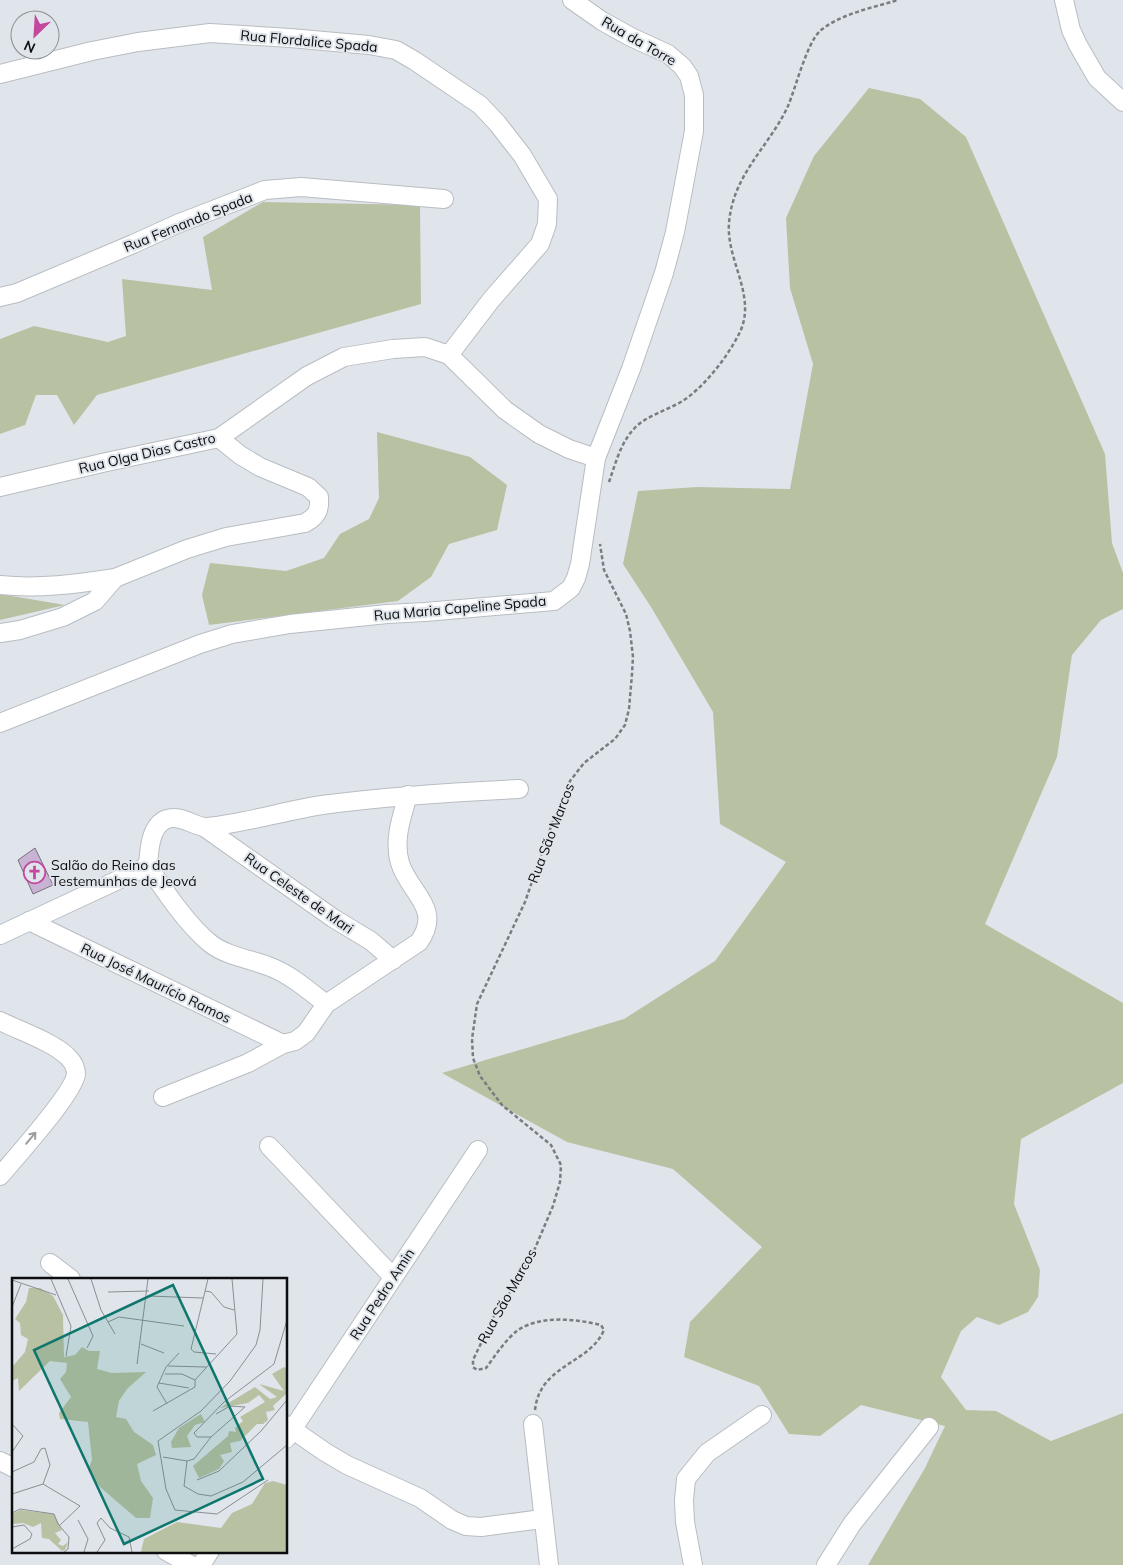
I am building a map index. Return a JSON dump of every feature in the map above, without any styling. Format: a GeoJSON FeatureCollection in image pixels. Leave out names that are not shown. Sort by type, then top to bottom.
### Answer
{"type":"FeatureCollection","features":[{"type":"Feature","properties":{"kind":"street","name":"Rua da Torre"},"geometry":{"type":"LineString","coordinates":[[572,0],[631,38],[668,54],[682,66]]}},
{"type":"Feature","properties":{"kind":"street"},"geometry":{"type":"LineString","coordinates":[[1064,0],[1071,30],[1097,78],[1123,102]]}},
{"type":"Feature","properties":{"kind":"street","name":"Rua Flordalice Spada"},"geometry":{"type":"LineString","coordinates":[[0,74],[92,51],[138,42],[210,33],[369,45],[396,50],[415,61],[480,106],[497,123],[522,155],[548,199],[546,224],[540,244],[491,300],[449,355]]}},
{"type":"Feature","properties":{"kind":"street","name":"Rua Maria Capeline Spada"},"geometry":{"type":"LineString","coordinates":[[0,723],[200,644],[232,634],[290,624],[387,614],[554,601],[571,588],[580,564],[596,458],[649,319],[675,232],[694,131],[694,95],[689,76],[682,66]]}},
{"type":"Feature","properties":{"kind":"street","name":"Rua Fernando Spada"},"geometry":{"type":"LineString","coordinates":[[0,297],[17,293],[177,224],[265,190],[301,186],[444,199]]}},
{"type":"Feature","properties":{"kind":"street","name":"Rua Olga Dias Castro"},"geometry":{"type":"LineString","coordinates":[[0,487],[219,438],[307,376],[344,357],[393,349],[425,347],[449,355],[505,410],[540,434],[596,458]]}},
{"type":"Feature","properties":{"kind":"street"},"geometry":{"type":"LineString","coordinates":[[0,585],[16,587],[52,586],[116,578],[187,549],[226,537],[305,524],[315,517],[320,508],[319,497],[308,487],[260,467],[240,455],[219,438]]}},
{"type":"Feature","properties":{"kind":"street"},"geometry":{"type":"LineString","coordinates":[[0,634],[63,617],[95,600],[116,578]]}},
{"type":"Feature","properties":{"kind":"street"},"geometry":{"type":"LineString","coordinates":[[326,1004],[288,976],[269,966],[232,955],[211,944],[195,928],[162,888],[148,866],[152,837],[157,826],[166,819],[178,818],[204,827],[321,806],[408,795],[519,789]]}},
{"type":"Feature","properties":{"kind":"street"},"geometry":{"type":"LineString","coordinates":[[164,1097],[248,1064],[283,1044],[295,1041],[306,1033],[326,1004],[419,942],[426,931],[428,916],[423,902],[406,876],[400,862],[397,844],[408,795]]}},
{"type":"Feature","properties":{"kind":"street","name":"Rua Celeste de Mari"},"geometry":{"type":"LineString","coordinates":[[204,827],[393,960]]}},
{"type":"Feature","properties":{"kind":"street"},"geometry":{"type":"LineString","coordinates":[[0,935],[148,866]]}},
{"type":"Feature","properties":{"kind":"street","name":"Rua José Maurício Ramos"},"geometry":{"type":"LineString","coordinates":[[29,921],[283,1044]]}},
{"type":"Feature","properties":{"kind":"street"},"geometry":{"type":"LineString","coordinates":[[0,1021],[64,1054],[75,1068],[76,1076],[72,1086],[58,1106],[0,1176]]}},
{"type":"Feature","properties":{"kind":"street"},"geometry":{"type":"LineString","coordinates":[[269,1146],[393,1277]]}},
{"type":"Feature","properties":{"kind":"street","name":"Rua Pedro Amin"},"geometry":{"type":"LineString","coordinates":[[289,1431],[478,1150]]}},
{"type":"Feature","properties":{"kind":"street"},"geometry":{"type":"LineString","coordinates":[[50,1263],[70,1278]]}},
{"type":"Feature","properties":{"kind":"street"},"geometry":{"type":"LineString","coordinates":[[693,1565],[685,1522],[684,1500],[686,1479],[707,1453],[762,1415]]}},
{"type":"Feature","properties":{"kind":"street"},"geometry":{"type":"LineString","coordinates":[[533,1424],[542,1519],[549,1565]]}},
{"type":"Feature","properties":{"kind":"street"},"geometry":{"type":"LineString","coordinates":[[826,1565],[852,1524],[929,1427]]}},
{"type":"Feature","properties":{"kind":"street"},"geometry":{"type":"LineString","coordinates":[[289,1431],[347,1465],[420,1498],[452,1520],[466,1526],[481,1527],[542,1519]]}},
{"type":"Feature","properties":{"kind":"street"},"geometry":{"type":"LineString","coordinates":[[0,1461],[12,1467]]}},
{"type":"Feature","properties":{"kind":"street"},"geometry":{"type":"LineString","coordinates":[[168,1552],[192,1565]]}},
{"type":"Feature","properties":{"kind":"street"},"geometry":{"type":"LineString","coordinates":[[201,1565],[209,1552]]}},
{"type":"Feature","properties":{"kind":"path"},"geometry":{"type":"LineString","coordinates":[[606,491],[622,446],[631,432],[641,421],[686,398],[707,378],[728,352],[740,332],[746,314],[745,296],[732,249],[729,224],[732,205],[739,183],[780,121],[809,51],[820,32],[841,17],[898,0]]}},
{"type":"Feature","properties":{"kind":"path","name":"Rua São Marcos"},"geometry":{"type":"LineString","coordinates":[[533,1424],[536,1400],[546,1383],[562,1368],[582,1355],[600,1339],[604,1330],[601,1325],[574,1320],[548,1320],[534,1323],[518,1331],[486,1368],[477,1370],[473,1367],[473,1360],[478,1347],[494,1316],[522,1276],[533,1253],[553,1206],[560,1182],[561,1165],[551,1145],[502,1105],[480,1076],[473,1058],[472,1039],[477,1004],[524,902],[553,821],[570,781],[584,763],[615,739],[625,725],[629,709],[633,657],[630,631],[626,614],[604,570],[600,539]]}},
{"type":"Feature","properties":{"kind":"green space"},"geometry":{"type":"Polygon","coordinates":[[[869,88],[920,99],[966,137],[1105,454],[1112,543],[1123,573],[1123,609],[1101,620],[1072,655],[1057,757],[985,924],[1123,1003],[1123,1083],[1021,1139],[1014,1204],[1040,1270],[1038,1297],[1028,1312],[999,1325],[977,1317],[961,1331],[941,1377],[966,1410],[996,1411],[1051,1441],[1123,1413],[1123,1565],[868,1565],[925,1468],[945,1426],[861,1405],[820,1436],[789,1434],[759,1386],[684,1357],[690,1322],[762,1247],[673,1169],[567,1142],[442,1073],[624,1019],[715,961],[786,862],[720,824],[713,712],[651,607],[623,564],[638,491],[697,487],[790,489],[813,364],[790,288],[786,218],[814,156],[869,88]]]}},
{"type":"Feature","properties":{"kind":"green space"},"geometry":{"type":"Polygon","coordinates":[[[263,202],[420,205],[421,304],[97,395],[74,425],[57,395],[36,395],[25,425],[0,434],[0,339],[34,326],[108,342],[126,336],[122,279],[212,290],[203,237],[263,202]]]}},
{"type":"Feature","properties":{"kind":"green space"},"geometry":{"type":"Polygon","coordinates":[[[377,432],[470,457],[507,485],[497,530],[449,544],[431,577],[398,601],[209,625],[202,595],[210,563],[286,571],[324,558],[340,534],[369,519],[379,498],[377,432]]]}},
{"type":"Feature","properties":{"kind":"green space"},"geometry":{"type":"Polygon","coordinates":[[[0,594],[65,605],[0,620],[0,594]]]}},
{"type":"Feature","properties":{"kind":"building","name":"Salão do Reino das Testemunhas de Jeová"},"geometry":{"type":"Polygon","coordinates":[[[35,848],[53,885],[33,894],[18,860],[35,848]]]}},
{"type":"Feature","properties":{"kind":"place","name":"Salão do Reino das Testemunhas de Jeová"},"geometry":{"type":"Point","coordinates":[35,873]}}]}
